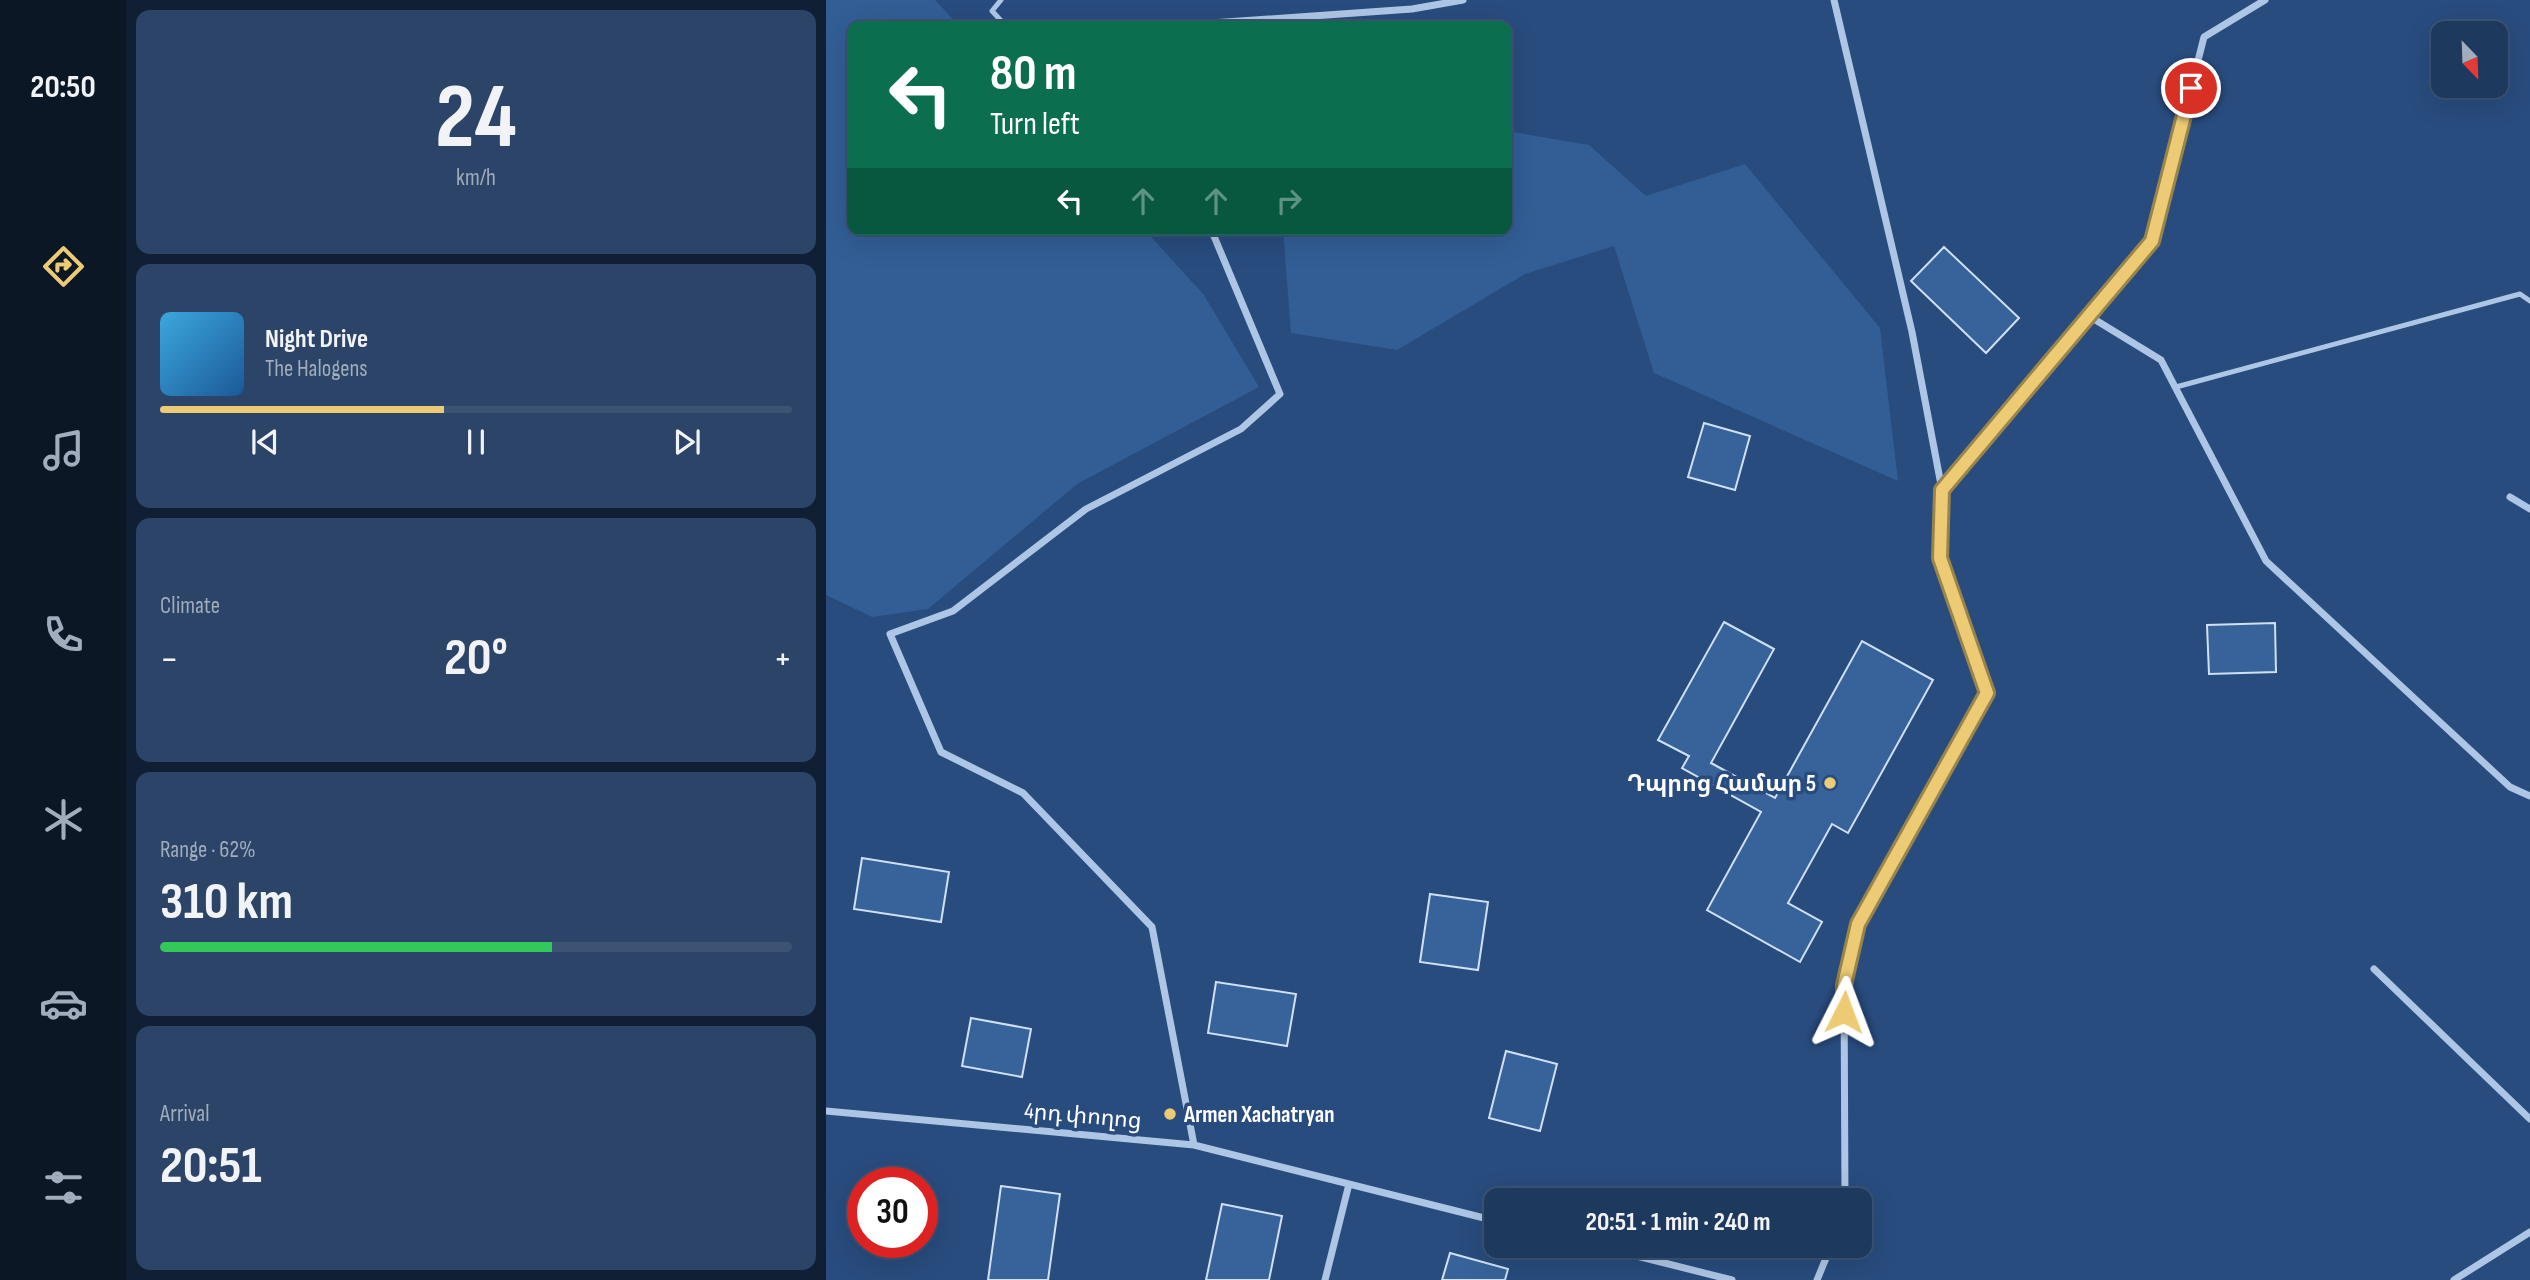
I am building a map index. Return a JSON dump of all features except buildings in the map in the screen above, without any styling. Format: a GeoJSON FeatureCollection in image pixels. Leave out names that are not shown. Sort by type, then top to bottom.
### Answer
{"type":"FeatureCollection","features":[{"type":"Feature","properties":{"kind":"street"},"geometry":{"type":"LineString","coordinates":[[1240,21],[1412,9],[1464,0]]}},
{"type":"Feature","properties":{"kind":"street"},"geometry":{"type":"LineString","coordinates":[[1834,0],[1912,332],[1942,490],[1940,558],[1987,693],[1858,924],[1844,985],[1845,1188]]}},
{"type":"Feature","properties":{"kind":"street"},"geometry":{"type":"LineString","coordinates":[[1942,490],[2152,241],[2204,37],[2265,0]]}},
{"type":"Feature","properties":{"kind":"street"},"geometry":{"type":"LineString","coordinates":[[1194,1145],[1152,927],[1023,793],[941,752],[890,634],[953,611],[1086,509],[1241,429],[1280,394],[1214,235]]}},
{"type":"Feature","properties":{"kind":"street"},"geometry":{"type":"LineString","coordinates":[[2089,316],[2161,360],[2266,561],[2510,787],[2530,796]]}},
{"type":"Feature","properties":{"kind":"street"},"geometry":{"type":"LineString","coordinates":[[2510,497],[2530,509]]}},
{"type":"Feature","properties":{"kind":"street"},"geometry":{"type":"LineString","coordinates":[[2374,969],[2530,1119]]}},
{"type":"Feature","properties":{"kind":"street","name":"4րդ փողոց"},"geometry":{"type":"LineString","coordinates":[[826,1111],[1194,1145],[1484,1218]]}},
{"type":"Feature","properties":{"kind":"street"},"geometry":{"type":"LineString","coordinates":[[1325,1280],[1349,1184]]}},
{"type":"Feature","properties":{"kind":"street"},"geometry":{"type":"LineString","coordinates":[[2454,1280],[2530,1232]]}},
{"type":"Feature","properties":{"kind":"street"},"geometry":{"type":"LineString","coordinates":[[1645,1258],[1732,1280]]}},
{"type":"Feature","properties":{"kind":"street"},"geometry":{"type":"LineString","coordinates":[[1817,1280],[1826,1258]]}},
{"type":"Feature","properties":{"kind":"lane"},"geometry":{"type":"LineString","coordinates":[[1001,0],[992,11],[1001,21]]}},
{"type":"Feature","properties":{"kind":"lane"},"geometry":{"type":"LineString","coordinates":[[2176,387],[2520,294],[2530,301]]}},
{"type":"Feature","properties":{"kind":"shaded area"},"geometry":{"type":"Polygon","coordinates":[[[826,0],[935,0],[954,21],[847,21],[847,235],[1149,235],[1204,295],[1259,387],[1077,484],[928,609],[872,617],[826,595],[826,0]]]}},
{"type":"Feature","properties":{"kind":"shaded area"},"geometry":{"type":"Polygon","coordinates":[[[1512,132],[1589,145],[1646,196],[1745,164],[1880,328],[1898,481],[1654,373],[1614,246],[1525,274],[1397,350],[1291,333],[1283,235],[1512,235],[1512,132]]]}},
{"type":"Feature","properties":{"kind":"place","name":"Դպրոց Համար 5"},"geometry":{"type":"Point","coordinates":[1830,783]}},
{"type":"Feature","properties":{"kind":"place","name":"Armen Xachatryan"},"geometry":{"type":"Point","coordinates":[1170,1114]}},
{"type":"Feature","properties":{"kind":"route"},"geometry":{"type":"LineString","coordinates":[[1844,1012],[1844,985],[1858,924],[1987,693],[1962,628],[1940,558],[1942,490],[2152,241],[2191,88]]}}]}
